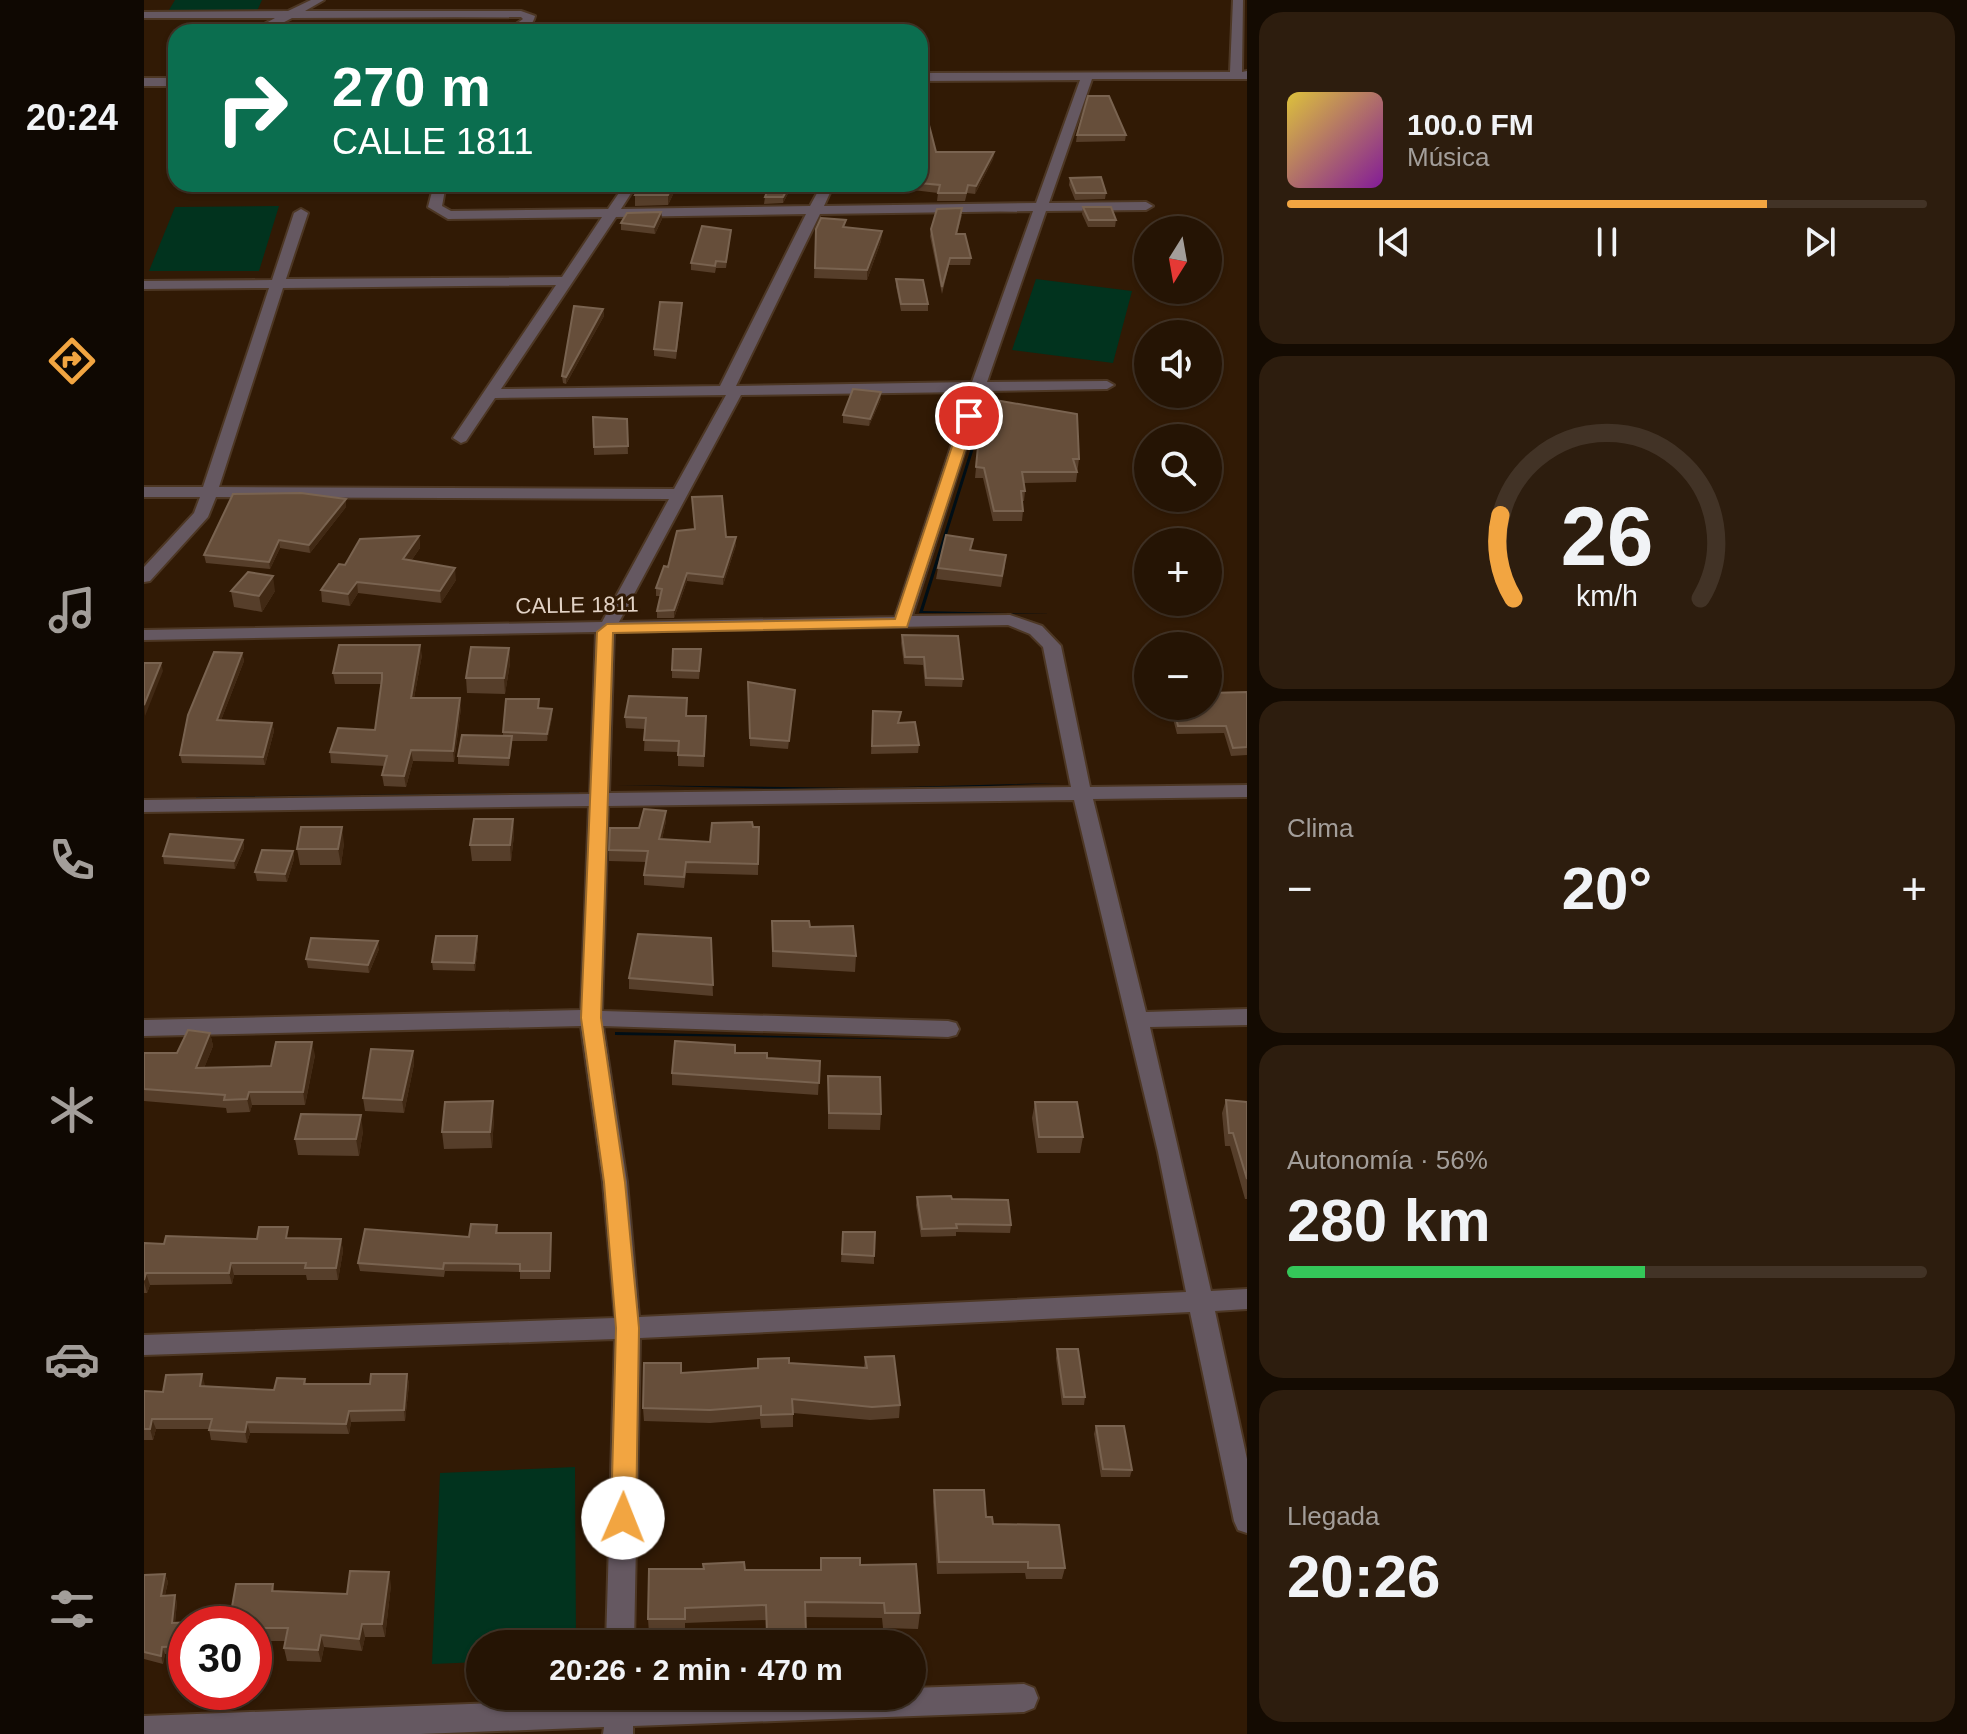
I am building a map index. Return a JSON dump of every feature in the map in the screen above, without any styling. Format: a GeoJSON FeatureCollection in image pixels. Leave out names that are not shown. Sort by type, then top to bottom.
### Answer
{"type":"FeatureCollection","features":[{"type":"Feature","properties":{"kind":"street"},"geometry":{"type":"LineString","coordinates":[[271,24],[319,0]]}},
{"type":"Feature","properties":{"kind":"street"},"geometry":{"type":"LineString","coordinates":[[928,77],[1241,75],[1238,0]]}},
{"type":"Feature","properties":{"kind":"street"},"geometry":{"type":"LineString","coordinates":[[144,15],[521,14],[529,16],[523,24]]}},
{"type":"Feature","properties":{"kind":"street"},"geometry":{"type":"LineString","coordinates":[[901,624],[978,386],[1087,76]]}},
{"type":"Feature","properties":{"kind":"street"},"geometry":{"type":"LineString","coordinates":[[144,82],[168,80]]}},
{"type":"Feature","properties":{"kind":"street"},"geometry":{"type":"LineString","coordinates":[[438,192],[435,207],[448,215],[1146,206]]}},
{"type":"Feature","properties":{"kind":"street"},"geometry":{"type":"LineString","coordinates":[[461,438],[626,192]]}},
{"type":"Feature","properties":{"kind":"street"},"geometry":{"type":"LineString","coordinates":[[620,1630],[628,1328],[615,1182],[591,1018],[597,802],[607,629],[680,494],[824,192]]}},
{"type":"Feature","properties":{"kind":"street"},"geometry":{"type":"LineString","coordinates":[[144,577],[202,514],[301,213]]}},
{"type":"Feature","properties":{"kind":"street"},"geometry":{"type":"LineString","coordinates":[[144,285],[566,281]]}},
{"type":"Feature","properties":{"kind":"street"},"geometry":{"type":"LineString","coordinates":[[490,394],[1107,385]]}},
{"type":"Feature","properties":{"kind":"street"},"geometry":{"type":"LineString","coordinates":[[144,492],[680,494]]}},
{"type":"Feature","properties":{"kind":"street","name":"CALLE 1811"},"geometry":{"type":"LineString","coordinates":[[144,635],[1010,620],[1036,630],[1052,646],[1082,793]]}},
{"type":"Feature","properties":{"kind":"street"},"geometry":{"type":"LineString","coordinates":[[144,806],[1247,791]]}},
{"type":"Feature","properties":{"kind":"street"},"geometry":{"type":"LineString","coordinates":[[1082,793],[1137,1020],[1247,1521]]}},
{"type":"Feature","properties":{"kind":"street"},"geometry":{"type":"LineString","coordinates":[[1137,1020],[1247,1017]]}},
{"type":"Feature","properties":{"kind":"street"},"geometry":{"type":"LineString","coordinates":[[144,1028],[591,1018],[948,1029]]}},
{"type":"Feature","properties":{"kind":"street"},"geometry":{"type":"LineString","coordinates":[[144,1345],[628,1328],[1247,1299]]}},
{"type":"Feature","properties":{"kind":"street"},"geometry":{"type":"LineString","coordinates":[[144,1730],[1024,1698]]}},
{"type":"Feature","properties":{"kind":"green space"},"geometry":{"type":"Polygon","coordinates":[[[175,0],[262,0],[257,11],[169,10],[175,0]]]}},
{"type":"Feature","properties":{"kind":"green space"},"geometry":{"type":"Polygon","coordinates":[[[279,206],[259,271],[149,271],[175,207],[279,206]]]}},
{"type":"Feature","properties":{"kind":"green space"},"geometry":{"type":"Polygon","coordinates":[[[1036,279],[1132,291],[1113,363],[1012,350],[1036,279]]]}},
{"type":"Feature","properties":{"kind":"green space"},"geometry":{"type":"Polygon","coordinates":[[[575,1467],[576,1630],[466,1630],[466,1663],[432,1664],[440,1473],[575,1467]]]}},
{"type":"Feature","properties":{"kind":"shaded area"},"geometry":{"type":"Polygon","coordinates":[[[987,397],[990,397],[923,611],[1054,614],[919,613],[987,397]]]}},
{"type":"Feature","properties":{"kind":"shaded area"},"geometry":{"type":"Polygon","coordinates":[[[1060,783],[862,791],[617,785],[863,788],[1060,783]]]}},
{"type":"Feature","properties":{"kind":"shaded area"},"geometry":{"type":"Polygon","coordinates":[[[579,794],[196,798],[196,797],[579,794]]]}},
{"type":"Feature","properties":{"kind":"shaded area"},"geometry":{"type":"Polygon","coordinates":[[[615,1032],[946,1040],[615,1035],[615,1032]]]}},
{"type":"Feature","properties":{"kind":"building"},"geometry":{"type":"Polygon","coordinates":[[[1088,96],[1109,96],[1126,135],[1077,135],[1088,96]]]}},
{"type":"Feature","properties":{"kind":"building"},"geometry":{"type":"Polygon","coordinates":[[[928,125],[936,152],[994,152],[976,186],[968,185],[966,193],[938,193],[940,185],[928,184],[928,125]]]}},
{"type":"Feature","properties":{"kind":"building"},"geometry":{"type":"Polygon","coordinates":[[[1101,177],[1106,193],[1076,193],[1070,178],[1101,177]]]}},
{"type":"Feature","properties":{"kind":"building"},"geometry":{"type":"Polygon","coordinates":[[[637,192],[669,192],[668,195],[635,195],[637,192]]]}},
{"type":"Feature","properties":{"kind":"building"},"geometry":{"type":"Polygon","coordinates":[[[767,192],[786,192],[783,197],[765,197],[767,192]]]}},
{"type":"Feature","properties":{"kind":"building"},"geometry":{"type":"Polygon","coordinates":[[[1083,207],[1111,207],[1116,220],[1089,220],[1083,207]]]}},
{"type":"Feature","properties":{"kind":"building"},"geometry":{"type":"Polygon","coordinates":[[[962,208],[956,234],[965,234],[971,258],[950,258],[942,287],[931,229],[937,209],[962,208]]]}},
{"type":"Feature","properties":{"kind":"building"},"geometry":{"type":"Polygon","coordinates":[[[661,212],[654,227],[621,223],[627,213],[661,212]]]}},
{"type":"Feature","properties":{"kind":"building"},"geometry":{"type":"Polygon","coordinates":[[[821,218],[846,220],[843,227],[882,231],[867,270],[815,268],[816,229],[821,218]]]}},
{"type":"Feature","properties":{"kind":"building"},"geometry":{"type":"Polygon","coordinates":[[[702,226],[731,230],[726,262],[716,261],[715,266],[691,263],[702,226]]]}},
{"type":"Feature","properties":{"kind":"building"},"geometry":{"type":"Polygon","coordinates":[[[896,279],[923,280],[928,304],[901,304],[896,279]]]}},
{"type":"Feature","properties":{"kind":"building"},"geometry":{"type":"Polygon","coordinates":[[[660,302],[682,303],[676,351],[654,349],[660,302]]]}},
{"type":"Feature","properties":{"kind":"building"},"geometry":{"type":"Polygon","coordinates":[[[574,306],[603,309],[566,377],[562,376],[574,306]]]}},
{"type":"Feature","properties":{"kind":"building"},"geometry":{"type":"Polygon","coordinates":[[[853,389],[881,392],[870,419],[843,415],[853,389]]]}},
{"type":"Feature","properties":{"kind":"building"},"geometry":{"type":"Polygon","coordinates":[[[995,400],[1077,414],[1079,459],[1073,459],[1077,472],[1022,472],[1025,491],[1021,491],[1023,511],[994,511],[984,468],[976,467],[979,436],[983,436],[995,400]]]}},
{"type":"Feature","properties":{"kind":"building"},"geometry":{"type":"Polygon","coordinates":[[[593,417],[627,419],[628,446],[594,447],[593,417]]]}},
{"type":"Feature","properties":{"kind":"building"},"geometry":{"type":"Polygon","coordinates":[[[301,493],[346,499],[309,545],[279,540],[269,562],[204,555],[233,494],[301,493]]]}},
{"type":"Feature","properties":{"kind":"building"},"geometry":{"type":"Polygon","coordinates":[[[722,496],[726,537],[736,537],[723,577],[687,573],[674,610],[657,611],[662,589],[656,588],[664,566],[668,567],[677,531],[695,529],[692,497],[722,496]]]}},
{"type":"Feature","properties":{"kind":"building"},"geometry":{"type":"Polygon","coordinates":[[[946,535],[973,539],[970,550],[1006,555],[1002,576],[938,568],[946,535]]]}},
{"type":"Feature","properties":{"kind":"building"},"geometry":{"type":"Polygon","coordinates":[[[419,536],[403,559],[455,568],[440,591],[357,582],[348,594],[321,590],[339,564],[345,565],[360,539],[419,536]]]}},
{"type":"Feature","properties":{"kind":"building"},"geometry":{"type":"Polygon","coordinates":[[[248,572],[273,576],[259,596],[231,591],[248,572]]]}},
{"type":"Feature","properties":{"kind":"building"},"geometry":{"type":"Polygon","coordinates":[[[902,635],[958,636],[963,679],[926,678],[924,657],[905,657],[902,635]]]}},
{"type":"Feature","properties":{"kind":"building"},"geometry":{"type":"Polygon","coordinates":[[[339,645],[420,645],[411,698],[460,698],[453,751],[411,750],[404,776],[382,775],[387,756],[330,752],[338,728],[375,730],[382,679],[382,673],[333,673],[339,645]]]}},
{"type":"Feature","properties":{"kind":"building"},"geometry":{"type":"Polygon","coordinates":[[[471,647],[509,648],[504,678],[466,678],[471,647]]]}},
{"type":"Feature","properties":{"kind":"building"},"geometry":{"type":"Polygon","coordinates":[[[673,649],[701,649],[699,671],[672,670],[673,649]]]}},
{"type":"Feature","properties":{"kind":"building"},"geometry":{"type":"Polygon","coordinates":[[[214,652],[242,653],[217,720],[272,723],[263,757],[180,755],[188,715],[214,652]]]}},
{"type":"Feature","properties":{"kind":"building"},"geometry":{"type":"Polygon","coordinates":[[[144,663],[161,663],[144,705],[144,663]]]}},
{"type":"Feature","properties":{"kind":"building"},"geometry":{"type":"Polygon","coordinates":[[[748,682],[795,690],[789,741],[750,738],[748,682]]]}},
{"type":"Feature","properties":{"kind":"building"},"geometry":{"type":"Polygon","coordinates":[[[1247,692],[1247,747],[1233,748],[1226,726],[1178,726],[1176,720],[1222,720],[1222,693],[1247,692]]]}},
{"type":"Feature","properties":{"kind":"building"},"geometry":{"type":"Polygon","coordinates":[[[629,696],[687,698],[686,716],[706,716],[704,756],[678,755],[679,741],[644,740],[646,718],[625,717],[629,696]]]}},
{"type":"Feature","properties":{"kind":"building"},"geometry":{"type":"Polygon","coordinates":[[[506,699],[539,699],[538,708],[552,709],[547,734],[503,732],[506,699]]]}},
{"type":"Feature","properties":{"kind":"building"},"geometry":{"type":"Polygon","coordinates":[[[873,711],[901,712],[898,723],[915,722],[919,745],[872,746],[873,711]]]}},
{"type":"Feature","properties":{"kind":"building"},"geometry":{"type":"Polygon","coordinates":[[[462,735],[512,736],[509,758],[458,756],[462,735]]]}},
{"type":"Feature","properties":{"kind":"building"},"geometry":{"type":"Polygon","coordinates":[[[644,809],[666,811],[659,839],[710,842],[712,823],[752,822],[753,827],[759,827],[758,864],[686,862],[684,877],[644,875],[648,851],[609,850],[610,828],[639,828],[644,809]]]}},
{"type":"Feature","properties":{"kind":"building"},"geometry":{"type":"Polygon","coordinates":[[[474,819],[513,819],[510,845],[470,845],[474,819]]]}},
{"type":"Feature","properties":{"kind":"building"},"geometry":{"type":"Polygon","coordinates":[[[301,827],[342,827],[338,849],[297,849],[301,827]]]}},
{"type":"Feature","properties":{"kind":"building"},"geometry":{"type":"Polygon","coordinates":[[[170,834],[243,840],[234,861],[163,856],[170,834]]]}},
{"type":"Feature","properties":{"kind":"building"},"geometry":{"type":"Polygon","coordinates":[[[262,850],[293,851],[285,874],[255,872],[262,850]]]}},
{"type":"Feature","properties":{"kind":"building"},"geometry":{"type":"Polygon","coordinates":[[[772,921],[809,921],[810,927],[853,926],[856,956],[773,951],[772,921]]]}},
{"type":"Feature","properties":{"kind":"building"},"geometry":{"type":"Polygon","coordinates":[[[638,934],[711,938],[713,985],[629,978],[638,934]]]}},
{"type":"Feature","properties":{"kind":"building"},"geometry":{"type":"Polygon","coordinates":[[[436,936],[477,936],[474,963],[432,962],[436,936]]]}},
{"type":"Feature","properties":{"kind":"building"},"geometry":{"type":"Polygon","coordinates":[[[311,938],[378,941],[368,965],[306,959],[311,938]]]}},
{"type":"Feature","properties":{"kind":"building"},"geometry":{"type":"Polygon","coordinates":[[[188,1030],[210,1033],[196,1068],[271,1066],[276,1042],[312,1042],[303,1092],[249,1092],[247,1099],[224,1100],[225,1095],[144,1089],[144,1053],[177,1053],[188,1030]]]}},
{"type":"Feature","properties":{"kind":"building"},"geometry":{"type":"Polygon","coordinates":[[[675,1041],[735,1045],[735,1053],[767,1053],[767,1058],[820,1061],[819,1083],[672,1073],[675,1041]]]}},
{"type":"Feature","properties":{"kind":"building"},"geometry":{"type":"Polygon","coordinates":[[[371,1049],[413,1051],[402,1100],[363,1098],[371,1049]]]}},
{"type":"Feature","properties":{"kind":"building"},"geometry":{"type":"Polygon","coordinates":[[[828,1076],[880,1077],[881,1114],[829,1113],[828,1076]]]}},
{"type":"Feature","properties":{"kind":"building"},"geometry":{"type":"Polygon","coordinates":[[[1226,1100],[1247,1102],[1247,1179],[1233,1133],[1229,1133],[1226,1100]]]}},
{"type":"Feature","properties":{"kind":"building"},"geometry":{"type":"Polygon","coordinates":[[[493,1101],[490,1132],[442,1132],[445,1102],[493,1101]]]}},
{"type":"Feature","properties":{"kind":"building"},"geometry":{"type":"Polygon","coordinates":[[[1035,1102],[1077,1102],[1083,1137],[1039,1137],[1035,1102]]]}},
{"type":"Feature","properties":{"kind":"building"},"geometry":{"type":"Polygon","coordinates":[[[301,1114],[361,1115],[356,1139],[295,1139],[301,1114]]]}},
{"type":"Feature","properties":{"kind":"building"},"geometry":{"type":"Polygon","coordinates":[[[951,1196],[952,1199],[1008,1200],[1011,1225],[956,1224],[957,1228],[922,1229],[917,1197],[951,1196]]]}},
{"type":"Feature","properties":{"kind":"building"},"geometry":{"type":"Polygon","coordinates":[[[471,1224],[497,1225],[496,1233],[551,1233],[550,1271],[520,1271],[520,1264],[444,1263],[443,1269],[358,1263],[365,1229],[469,1237],[471,1224]]]}},
{"type":"Feature","properties":{"kind":"building"},"geometry":{"type":"Polygon","coordinates":[[[259,1227],[288,1227],[286,1238],[341,1239],[336,1268],[305,1268],[306,1263],[231,1263],[229,1273],[146,1273],[144,1280],[144,1243],[164,1244],[166,1236],[257,1239],[259,1227]]]}},
{"type":"Feature","properties":{"kind":"building"},"geometry":{"type":"Polygon","coordinates":[[[843,1232],[875,1232],[874,1256],[842,1254],[843,1232]]]}},
{"type":"Feature","properties":{"kind":"building"},"geometry":{"type":"Polygon","coordinates":[[[1057,1349],[1078,1349],[1085,1397],[1064,1397],[1057,1349]]]}},
{"type":"Feature","properties":{"kind":"building"},"geometry":{"type":"Polygon","coordinates":[[[894,1356],[900,1405],[872,1407],[792,1399],[793,1414],[761,1415],[761,1406],[710,1410],[643,1408],[644,1363],[681,1363],[681,1373],[758,1368],[758,1359],[789,1358],[789,1363],[867,1368],[865,1357],[894,1356]]]}},
{"type":"Feature","properties":{"kind":"building"},"geometry":{"type":"Polygon","coordinates":[[[202,1374],[200,1386],[274,1390],[277,1378],[305,1379],[304,1384],[370,1384],[371,1374],[407,1374],[404,1410],[349,1411],[346,1424],[247,1422],[245,1432],[209,1430],[212,1419],[152,1419],[150,1429],[144,1429],[144,1391],[163,1392],[166,1375],[202,1374]]]}},
{"type":"Feature","properties":{"kind":"building"},"geometry":{"type":"Polygon","coordinates":[[[1096,1426],[1124,1426],[1132,1470],[1103,1469],[1096,1426]]]}},
{"type":"Feature","properties":{"kind":"building"},"geometry":{"type":"Polygon","coordinates":[[[934,1490],[984,1490],[986,1517],[992,1517],[993,1524],[1059,1525],[1065,1568],[1028,1568],[1028,1562],[939,1562],[934,1490]]]}},
{"type":"Feature","properties":{"kind":"building"},"geometry":{"type":"Polygon","coordinates":[[[821,1558],[860,1558],[860,1565],[916,1564],[920,1613],[885,1613],[884,1603],[805,1602],[806,1630],[767,1630],[766,1605],[685,1608],[685,1619],[648,1619],[649,1569],[704,1569],[703,1564],[744,1562],[745,1570],[821,1570],[821,1558]]]}},
{"type":"Feature","properties":{"kind":"building"},"geometry":{"type":"Polygon","coordinates":[[[350,1571],[389,1572],[382,1624],[362,1624],[359,1639],[321,1635],[318,1650],[284,1648],[288,1628],[272,1628],[272,1606],[232,1606],[236,1584],[273,1584],[272,1591],[347,1594],[350,1571]]]}},
{"type":"Feature","properties":{"kind":"building"},"geometry":{"type":"Polygon","coordinates":[[[165,1574],[161,1596],[175,1595],[174,1606],[168,1606],[168,1647],[162,1647],[161,1656],[144,1652],[144,1575],[165,1574]]]}},
{"type":"Feature","properties":{"kind":"route"},"geometry":{"type":"LineString","coordinates":[[623,1518],[628,1328],[615,1182],[591,1018],[605,632],[607,629],[901,624],[969,416]]}}]}
